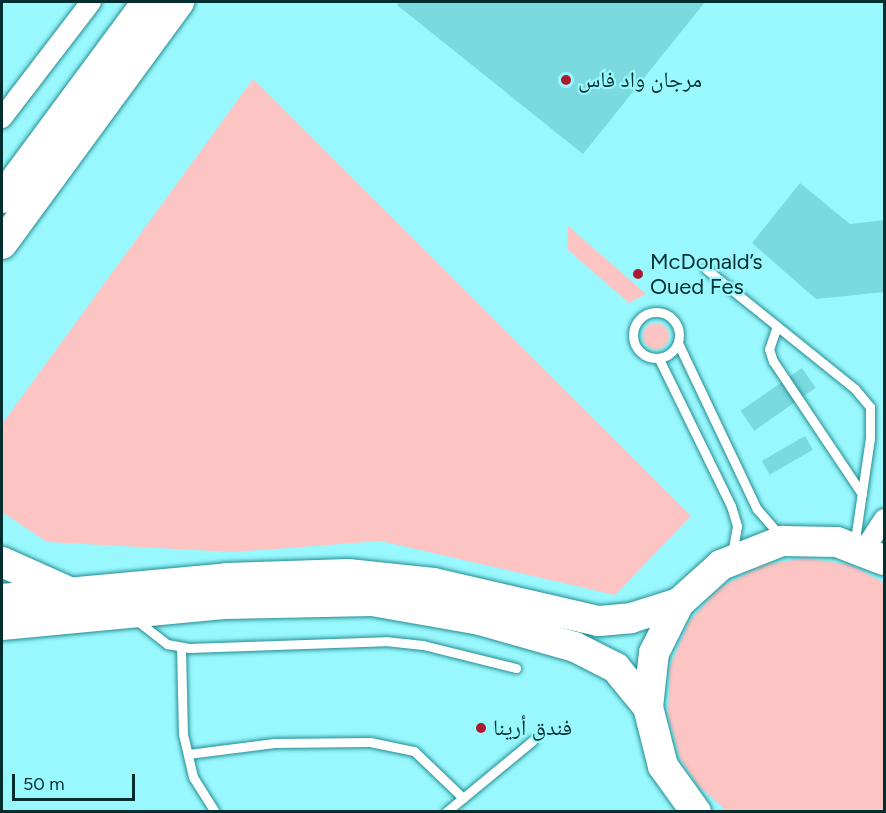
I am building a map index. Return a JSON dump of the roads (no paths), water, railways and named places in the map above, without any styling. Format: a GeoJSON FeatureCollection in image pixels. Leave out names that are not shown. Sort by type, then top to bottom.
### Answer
{"type":"FeatureCollection","features":[{"type":"Feature","properties":{"kind":"main road"},"geometry":{"type":"LineString","coordinates":[[2,198],[147,2]]}},
{"type":"Feature","properties":{"kind":"main road"},"geometry":{"type":"LineString","coordinates":[[2,244],[179,2]]}},
{"type":"Feature","properties":{"kind":"main road"},"geometry":{"type":"LineString","coordinates":[[696,812],[663,766],[648,708],[654,653],[680,603],[706,576],[730,559],[786,541],[819,540],[868,552]]}},
{"type":"Feature","properties":{"kind":"main road"},"geometry":{"type":"LineString","coordinates":[[2,562],[70,592]]}},
{"type":"Feature","properties":{"kind":"main road"},"geometry":{"type":"LineString","coordinates":[[2,599],[227,578],[348,574],[434,583],[599,621],[640,616],[680,603]]}},
{"type":"Feature","properties":{"kind":"main road"},"geometry":{"type":"LineString","coordinates":[[2,625],[127,611],[321,600],[420,607],[535,635],[598,657],[616,668],[648,708]]}},
{"type":"Feature","properties":{"kind":"street"},"geometry":{"type":"LineString","coordinates":[[2,118],[91,2]]}},
{"type":"Feature","properties":{"kind":"street"},"geometry":{"type":"LineString","coordinates":[[868,552],[885,519]]}},
{"type":"Feature","properties":{"kind":"lane"},"geometry":{"type":"LineString","coordinates":[[706,269],[855,389],[870,407],[862,494],[868,552]]}},
{"type":"Feature","properties":{"kind":"lane"},"geometry":{"type":"LineString","coordinates":[[659,359],[645,356],[634,346],[633,332],[639,319],[657,312],[670,317],[677,326],[678,343],[757,509],[786,541]]}},
{"type":"Feature","properties":{"kind":"lane"},"geometry":{"type":"LineString","coordinates":[[777,326],[769,349],[773,361],[862,494]]}},
{"type":"Feature","properties":{"kind":"lane"},"geometry":{"type":"LineString","coordinates":[[659,359],[678,343]]}},
{"type":"Feature","properties":{"kind":"lane"},"geometry":{"type":"LineString","coordinates":[[659,359],[731,506],[737,526],[730,559]]}},
{"type":"Feature","properties":{"kind":"lane"},"geometry":{"type":"LineString","coordinates":[[127,611],[167,644],[181,647],[384,641],[423,645],[516,668]]}},
{"type":"Feature","properties":{"kind":"lane"},"geometry":{"type":"LineString","coordinates":[[181,647],[179,701],[188,754],[193,777],[214,812]]}},
{"type":"Feature","properties":{"kind":"lane"},"geometry":{"type":"LineString","coordinates":[[446,812],[532,741]]}},
{"type":"Feature","properties":{"kind":"lane"},"geometry":{"type":"LineString","coordinates":[[188,754],[274,743],[370,742],[414,751],[463,798]]}},
{"type":"Feature","properties":{"kind":"place","name":"مرجان واد فاس"},"geometry":{"type":"Point","coordinates":[566,80]}},
{"type":"Feature","properties":{"kind":"place","name":"McDonald’s Oued Fes"},"geometry":{"type":"Point","coordinates":[638,274]}},
{"type":"Feature","properties":{"kind":"place","name":"فندق أرينا"},"geometry":{"type":"Point","coordinates":[481,728]}}]}
